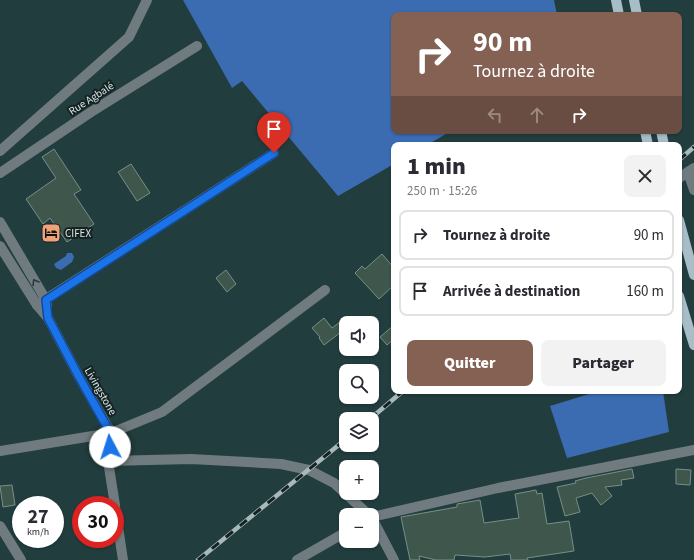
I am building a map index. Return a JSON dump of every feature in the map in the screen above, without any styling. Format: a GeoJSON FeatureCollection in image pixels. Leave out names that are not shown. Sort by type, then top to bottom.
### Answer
{"type":"FeatureCollection","features":[{"type":"Feature","properties":{"kind":"main road"},"geometry":{"type":"LineString","coordinates":[[616,0],[618,12]]}},
{"type":"Feature","properties":{"kind":"main road"},"geometry":{"type":"LineString","coordinates":[[634,0],[636,12]]}},
{"type":"Feature","properties":{"kind":"main road"},"geometry":{"type":"LineString","coordinates":[[682,231],[694,275]]}},
{"type":"Feature","properties":{"kind":"main road"},"geometry":{"type":"LineString","coordinates":[[682,304],[691,328],[694,345]]}},
{"type":"Feature","properties":{"kind":"street","name":"Rue Agbalé"},"geometry":{"type":"LineString","coordinates":[[0,151],[130,37],[147,0]]}},
{"type":"Feature","properties":{"kind":"street","name":"Rue Agbalé"},"geometry":{"type":"LineString","coordinates":[[0,174],[90,112],[197,46]]}},
{"type":"Feature","properties":{"kind":"street"},"geometry":{"type":"LineString","coordinates":[[37,305],[274,153]]}},
{"type":"Feature","properties":{"kind":"street"},"geometry":{"type":"LineString","coordinates":[[682,176],[691,170],[694,190]]}},
{"type":"Feature","properties":{"kind":"street","name":"Livingstone"},"geometry":{"type":"LineString","coordinates":[[0,222],[46,300],[48,318]]}},
{"type":"Feature","properties":{"kind":"street","name":"Livingstone"},"geometry":{"type":"LineString","coordinates":[[0,246],[37,305],[48,318],[111,434]]}},
{"type":"Feature","properties":{"kind":"street"},"geometry":{"type":"LineString","coordinates":[[0,451],[111,434],[162,412],[325,290]]}},
{"type":"Feature","properties":{"kind":"street"},"geometry":{"type":"LineString","coordinates":[[111,434],[108,461],[113,496]]}},
{"type":"Feature","properties":{"kind":"street"},"geometry":{"type":"LineString","coordinates":[[379,516],[498,488],[694,450]]}},
{"type":"Feature","properties":{"kind":"street"},"geometry":{"type":"LineString","coordinates":[[108,461],[191,459],[281,464],[309,470],[334,483],[361,508]]}},
{"type":"Feature","properties":{"kind":"street"},"geometry":{"type":"LineString","coordinates":[[0,526],[21,560]]}},
{"type":"Feature","properties":{"kind":"street"},"geometry":{"type":"LineString","coordinates":[[379,531],[394,560]]}},
{"type":"Feature","properties":{"kind":"street"},"geometry":{"type":"LineString","coordinates":[[297,560],[339,536]]}},
{"type":"Feature","properties":{"kind":"street"},"geometry":{"type":"LineString","coordinates":[[121,548],[123,560]]}},
{"type":"Feature","properties":{"kind":"water"},"geometry":{"type":"Polygon","coordinates":[[[183,0],[554,0],[556,12],[391,12],[391,134],[446,134],[432,142],[391,142],[391,166],[338,196],[242,81],[232,88],[183,0]]]}},
{"type":"Feature","properties":{"kind":"water"},"geometry":{"type":"Polygon","coordinates":[[[67,253],[72,253],[74,257],[72,262],[61,270],[56,268],[54,264],[66,256],[67,253]]]}},
{"type":"Feature","properties":{"kind":"water"},"geometry":{"type":"Polygon","coordinates":[[[589,394],[663,394],[669,432],[567,458],[550,406],[589,394]]]}},
{"type":"Feature","properties":{"kind":"building"},"geometry":{"type":"Polygon","coordinates":[[[54,149],[81,190],[74,194],[94,224],[67,242],[50,218],[43,224],[26,199],[56,178],[42,157],[54,149]]]}},
{"type":"Feature","properties":{"kind":"building"},"geometry":{"type":"Polygon","coordinates":[[[131,164],[150,193],[137,201],[118,172],[131,164]]]}},
{"type":"Feature","properties":{"kind":"building"},"geometry":{"type":"Polygon","coordinates":[[[382,254],[391,264],[391,288],[379,299],[355,273],[362,266],[365,269],[382,254]]]}},
{"type":"Feature","properties":{"kind":"building"},"geometry":{"type":"Polygon","coordinates":[[[226,270],[236,284],[227,292],[216,278],[226,270]]]}},
{"type":"Feature","properties":{"kind":"building"},"geometry":{"type":"Polygon","coordinates":[[[324,318],[332,328],[339,323],[339,334],[324,345],[319,338],[320,337],[312,328],[324,318]]]}},
{"type":"Feature","properties":{"kind":"building"},"geometry":{"type":"Polygon","coordinates":[[[391,328],[391,342],[387,345],[380,337],[391,328]]]}},
{"type":"Feature","properties":{"kind":"building"},"geometry":{"type":"Polygon","coordinates":[[[632,469],[634,478],[621,480],[622,485],[605,487],[612,496],[601,505],[592,493],[576,498],[580,512],[565,516],[557,487],[576,483],[575,481],[586,478],[632,469]]]}},
{"type":"Feature","properties":{"kind":"building"},"geometry":{"type":"Polygon","coordinates":[[[676,469],[691,470],[690,485],[676,484],[676,469]]]}},
{"type":"Feature","properties":{"kind":"building"},"geometry":{"type":"Polygon","coordinates":[[[12,485],[14,496],[12,496],[12,506],[3,507],[0,486],[12,485]]]}},
{"type":"Feature","properties":{"kind":"building"},"geometry":{"type":"Polygon","coordinates":[[[536,490],[537,494],[542,493],[547,524],[569,521],[574,551],[527,558],[528,560],[511,560],[510,554],[485,557],[455,555],[454,560],[436,560],[419,556],[420,560],[410,560],[401,517],[457,507],[457,504],[480,500],[484,523],[519,518],[515,494],[536,490]]]}},
{"type":"Feature","properties":{"kind":"railway"},"geometry":{"type":"LineString","coordinates":[[682,157],[694,147]]}},
{"type":"Feature","properties":{"kind":"railway"},"geometry":{"type":"LineString","coordinates":[[378,412],[399,394]]}},
{"type":"Feature","properties":{"kind":"railway"},"geometry":{"type":"LineString","coordinates":[[198,560],[339,445]]}},
{"type":"Feature","properties":{"kind":"place","name":"CIFEX"},"geometry":{"type":"Point","coordinates":[51,233]}},
{"type":"Feature","properties":{"kind":"route"},"geometry":{"type":"LineString","coordinates":[[110,447],[111,434],[48,318],[46,300],[274,153]]}}]}
